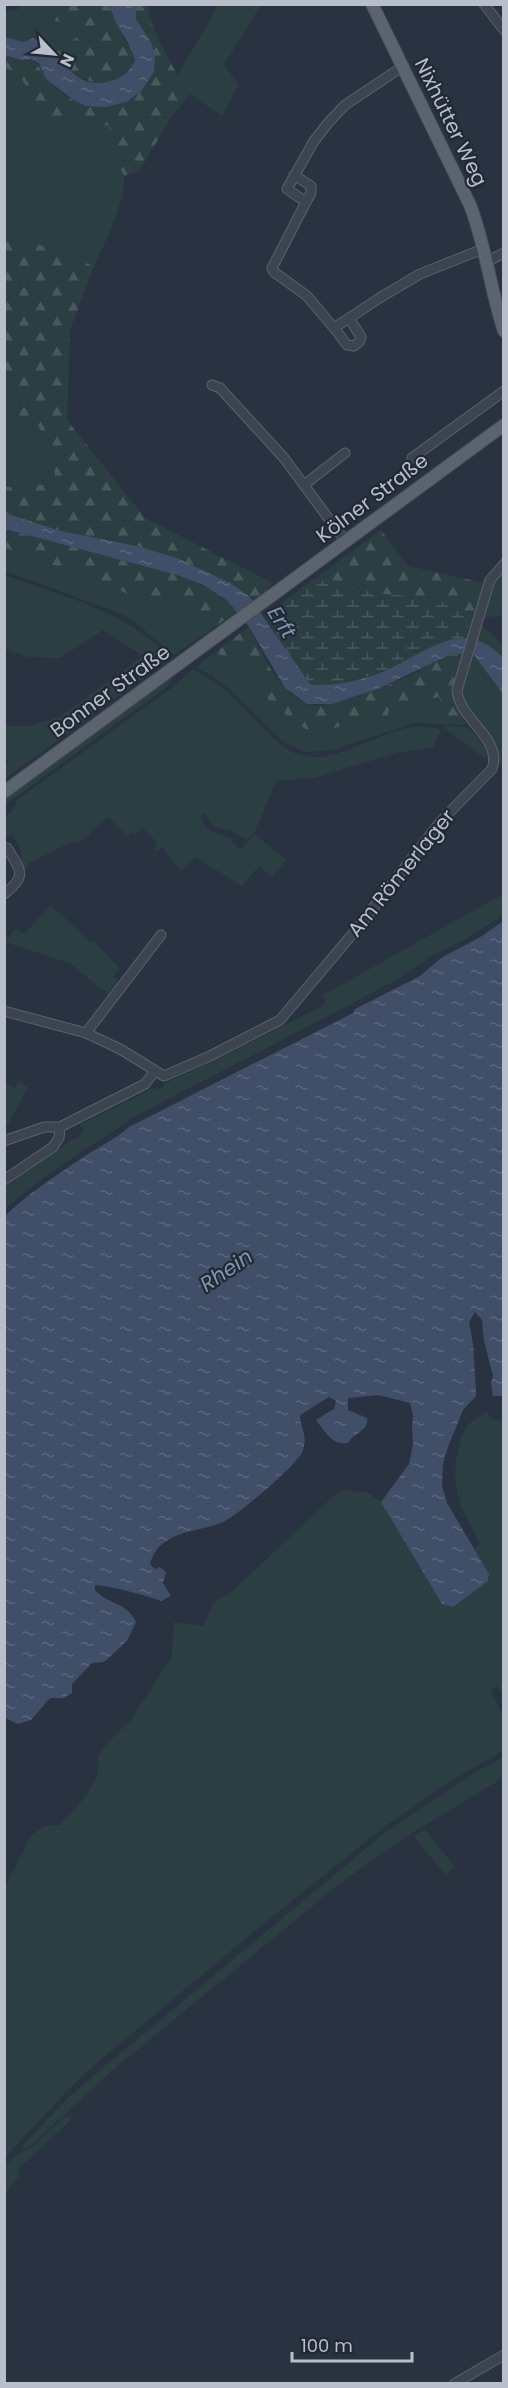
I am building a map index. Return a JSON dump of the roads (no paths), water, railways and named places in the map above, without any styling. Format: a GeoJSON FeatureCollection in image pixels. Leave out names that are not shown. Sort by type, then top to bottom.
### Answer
{"type":"FeatureCollection","features":[{"type":"Feature","properties":{"kind":"main road","name":"Nixhütter Weg"},"geometry":{"type":"LineString","coordinates":[[372,4],[470,205],[504,330]]}},
{"type":"Feature","properties":{"kind":"main road","name":"Kölner Straße"},"geometry":{"type":"LineString","coordinates":[[239,621],[504,424]]}},
{"type":"Feature","properties":{"kind":"main road","name":"Bonner Straße"},"geometry":{"type":"LineString","coordinates":[[4,792],[239,621]]}},
{"type":"Feature","properties":{"kind":"street"},"geometry":{"type":"LineString","coordinates":[[484,4],[504,30]]}},
{"type":"Feature","properties":{"kind":"street"},"geometry":{"type":"LineString","coordinates":[[306,202],[287,191],[314,141],[345,105],[402,67]]}},
{"type":"Feature","properties":{"kind":"street"},"geometry":{"type":"LineString","coordinates":[[294,175],[311,186],[311,193],[272,268],[274,272],[307,296],[347,345],[354,346],[360,342],[362,337],[349,318]]}},
{"type":"Feature","properties":{"kind":"street"},"geometry":{"type":"LineString","coordinates":[[334,328],[420,274],[483,249]]}},
{"type":"Feature","properties":{"kind":"street"},"geometry":{"type":"LineString","coordinates":[[486,262],[504,253]]}},
{"type":"Feature","properties":{"kind":"street"},"geometry":{"type":"LineString","coordinates":[[212,385],[220,388],[284,458],[346,542]]}},
{"type":"Feature","properties":{"kind":"street"},"geometry":{"type":"LineString","coordinates":[[412,458],[504,391]]}},
{"type":"Feature","properties":{"kind":"street"},"geometry":{"type":"LineString","coordinates":[[304,485],[345,453]]}},
{"type":"Feature","properties":{"kind":"street","name":"Am Römerlager"},"geometry":{"type":"LineString","coordinates":[[154,1071],[168,1075],[276,1023],[314,980],[442,819],[492,769],[494,759],[492,747],[465,713],[458,698],[461,671],[490,580],[504,564]]}},
{"type":"Feature","properties":{"kind":"street"},"geometry":{"type":"LineString","coordinates":[[4,894],[17,885],[21,873],[7,848]]}},
{"type":"Feature","properties":{"kind":"street"},"geometry":{"type":"LineString","coordinates":[[86,1033],[161,935]]}},
{"type":"Feature","properties":{"kind":"street"},"geometry":{"type":"LineString","coordinates":[[4,1011],[86,1033],[120,1049],[154,1071],[145,1084],[60,1127],[44,1126],[4,1141]]}},
{"type":"Feature","properties":{"kind":"street"},"geometry":{"type":"LineString","coordinates":[[4,1180],[53,1147],[59,1138],[60,1127]]}},
{"type":"Feature","properties":{"kind":"street"},"geometry":{"type":"LineString","coordinates":[[454,2384],[504,2355]]}},
{"type":"Feature","properties":{"kind":"water"},"geometry":{"type":"Polygon","coordinates":[[[110,5],[136,5],[136,19],[152,44],[155,60],[154,72],[141,91],[126,102],[106,107],[86,106],[72,99],[46,79],[39,64],[32,59],[20,60],[5,55],[5,37],[24,42],[33,38],[44,43],[68,68],[85,81],[97,83],[120,78],[135,60],[110,5]]]}},
{"type":"Feature","properties":{"kind":"water"},"geometry":{"type":"Polygon","coordinates":[[[5,513],[61,531],[137,546],[177,558],[230,583],[249,596],[310,684],[329,685],[362,679],[391,668],[433,646],[461,638],[475,640],[489,646],[503,658],[503,694],[474,655],[453,653],[378,689],[332,704],[307,704],[285,688],[249,627],[224,598],[203,585],[177,575],[5,529],[5,513]]]}},
{"type":"Feature","properties":{"kind":"water","name":"Rhein"},"geometry":{"type":"Polygon","coordinates":[[[503,921],[503,1396],[493,1396],[491,1383],[493,1376],[484,1341],[482,1320],[475,1312],[469,1322],[473,1344],[476,1396],[463,1410],[448,1447],[443,1464],[442,1486],[447,1503],[489,1574],[488,1581],[453,1607],[442,1604],[381,1502],[409,1464],[413,1444],[413,1415],[410,1403],[378,1395],[348,1398],[348,1410],[367,1418],[367,1422],[366,1426],[348,1443],[342,1443],[329,1437],[316,1420],[334,1409],[336,1401],[329,1397],[300,1415],[305,1440],[303,1450],[292,1466],[268,1488],[225,1521],[171,1538],[162,1544],[150,1564],[155,1569],[160,1567],[166,1572],[163,1583],[171,1596],[161,1601],[128,1591],[95,1585],[95,1590],[100,1595],[127,1610],[136,1622],[127,1641],[104,1662],[92,1663],[72,1684],[72,1693],[64,1698],[50,1698],[31,1720],[18,1724],[5,1718],[5,1216],[40,1186],[129,1127],[353,1013],[355,1009],[420,976],[441,958],[482,936],[503,921]]]}},
{"type":"Feature","properties":{"kind":"water label","name":"Erft"},"geometry":{"type":"Point","coordinates":[282,622]}}]}
